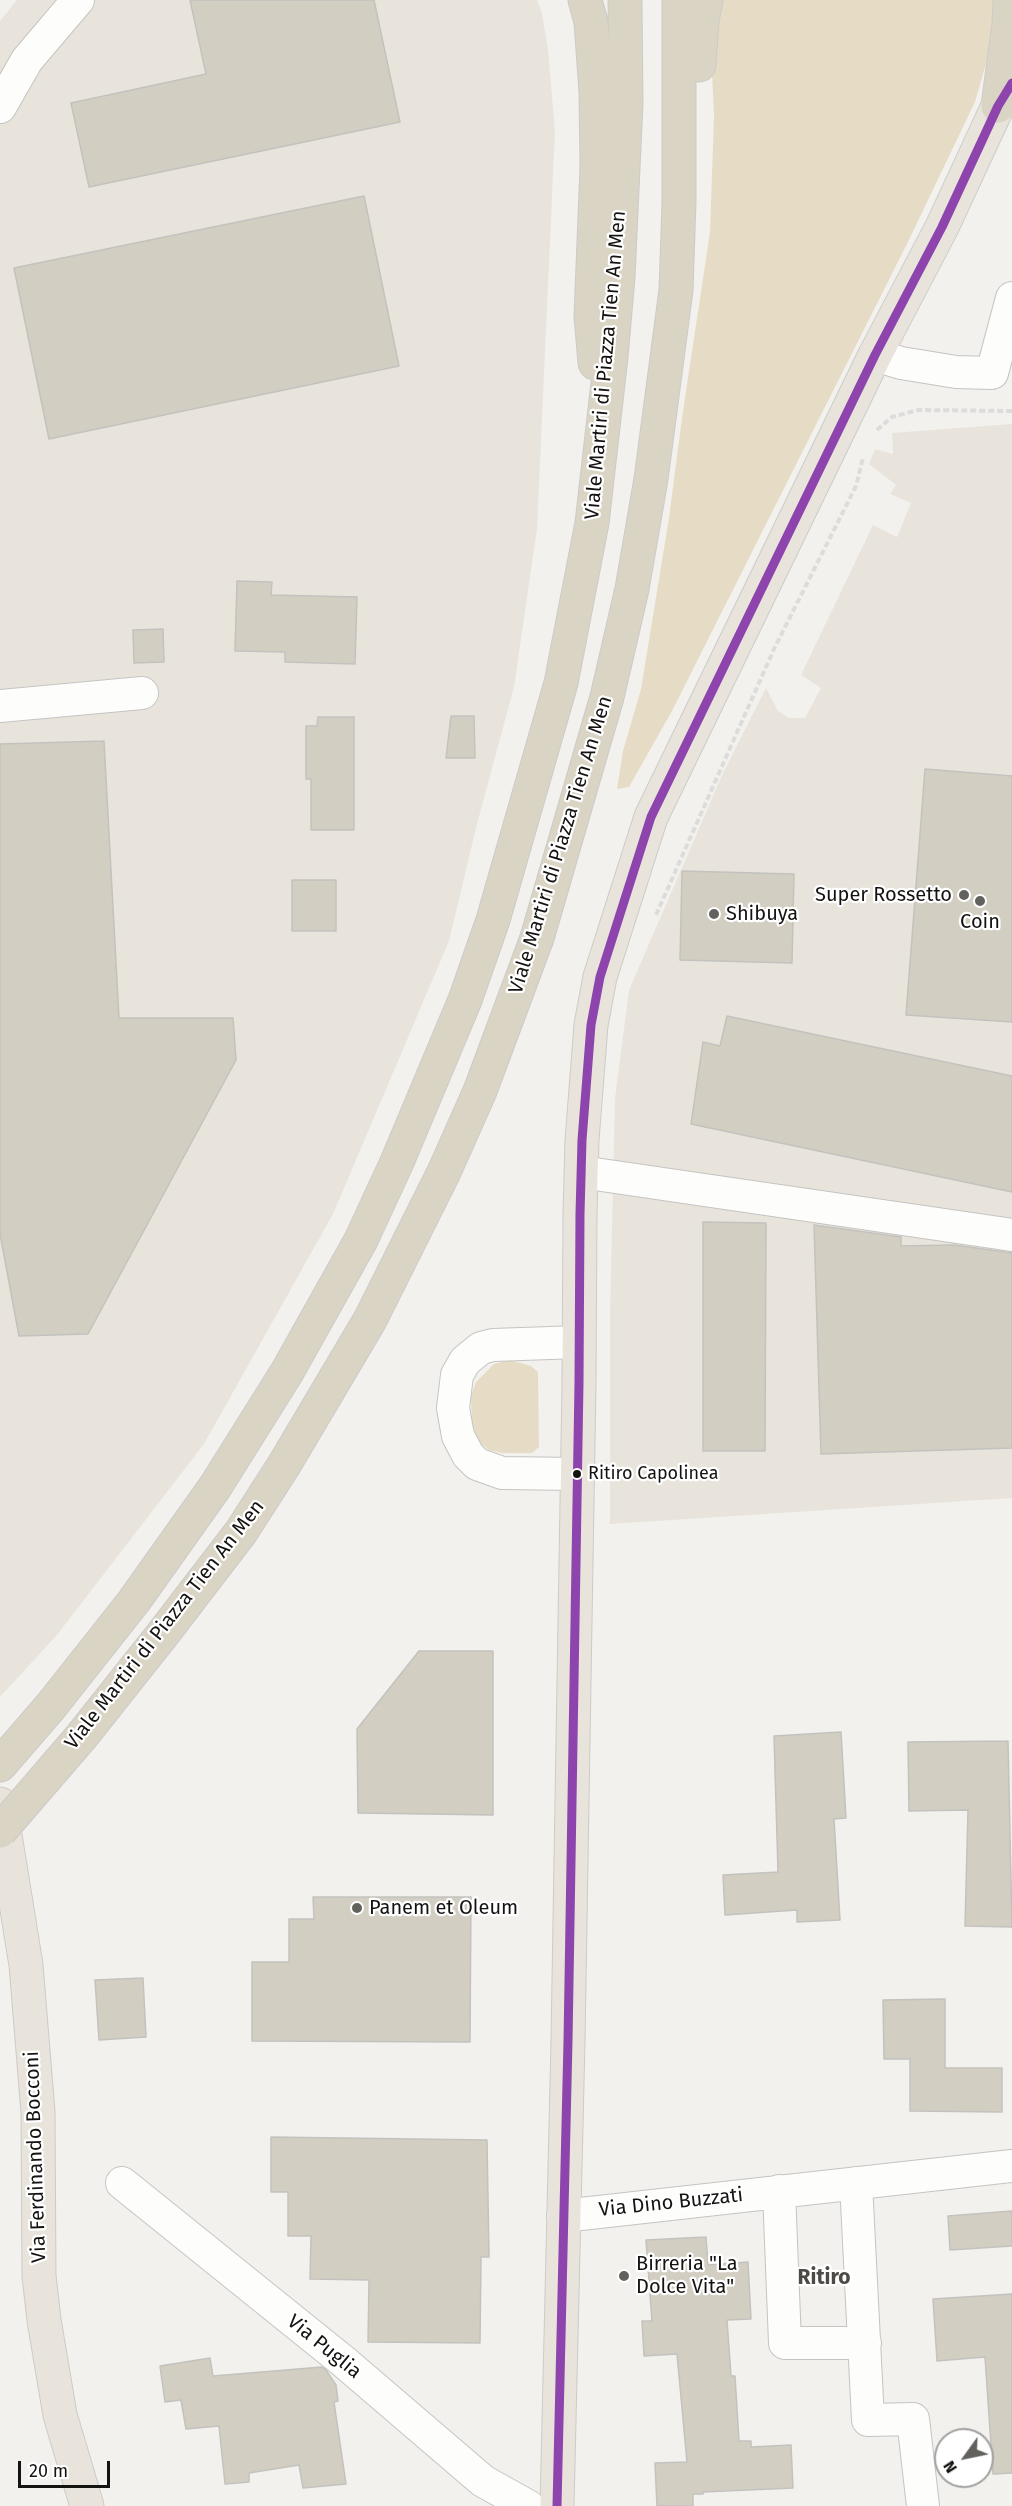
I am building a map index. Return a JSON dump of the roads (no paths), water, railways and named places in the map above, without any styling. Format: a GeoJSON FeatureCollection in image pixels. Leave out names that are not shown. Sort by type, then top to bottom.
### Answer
{"type":"FeatureCollection","features":[{"type":"Feature","properties":{"kind":"highway"},"geometry":{"type":"LineString","coordinates":[[585,0],[591,22],[596,92],[597,167],[591,315],[602,438]]}},
{"type":"Feature","properties":{"kind":"highway","name":"Viale Martiri di Piazza Tien An Men"},"geometry":{"type":"LineString","coordinates":[[0,1765],[51,1706],[134,1601],[215,1487],[287,1372],[361,1240],[398,1162],[465,1000],[493,920],[561,683],[592,523],[611,357],[622,207],[626,103],[625,0]]}},
{"type":"Feature","properties":{"kind":"highway","name":"Viale Martiri di Piazza Tien An Men"},"geometry":{"type":"LineString","coordinates":[[0,1831],[81,1737],[162,1635],[241,1532],[284,1466],[370,1320],[444,1172],[480,1091],[537,938],[604,708],[632,589],[651,479],[676,290],[679,202],[679,0]]}},
{"type":"Feature","properties":{"kind":"highway"},"geometry":{"type":"LineString","coordinates":[[676,290],[688,247],[694,207],[702,20],[706,0]]}},
{"type":"Feature","properties":{"kind":"highway"},"geometry":{"type":"LineString","coordinates":[[1005,94],[1010,0]]}},
{"type":"Feature","properties":{"kind":"main road"},"geometry":{"type":"LineString","coordinates":[[557,2506],[578,1474],[581,1172],[591,1025],[600,977],[651,817],[875,355],[942,227],[1005,94]]}},
{"type":"Feature","properties":{"kind":"main road","name":"Via Ferdinando Bocconi"},"geometry":{"type":"LineString","coordinates":[[0,1804],[27,1988],[38,2112],[39,2276],[44,2320],[60,2415],[87,2506]]}},
{"type":"Feature","properties":{"kind":"street"},"geometry":{"type":"LineString","coordinates":[[0,107],[27,60],[78,0]]}},
{"type":"Feature","properties":{"kind":"street"},"geometry":{"type":"LineString","coordinates":[[875,355],[901,363],[956,372],[992,373],[1012,298]]}},
{"type":"Feature","properties":{"kind":"street"},"geometry":{"type":"LineString","coordinates":[[0,706],[142,693]]}},
{"type":"Feature","properties":{"kind":"street"},"geometry":{"type":"LineString","coordinates":[[581,1172],[1012,1235]]}},
{"type":"Feature","properties":{"kind":"street"},"geometry":{"type":"LineString","coordinates":[[578,1474],[502,1473],[477,1464],[462,1445],[456,1428],[453,1408],[457,1375],[465,1361],[481,1348],[493,1345],[579,1342]]}},
{"type":"Feature","properties":{"kind":"street","name":"Via Dino Buzzati"},"geometry":{"type":"LineString","coordinates":[[563,2216],[1012,2166]]}},
{"type":"Feature","properties":{"kind":"street","name":"Via Puglia"},"geometry":{"type":"LineString","coordinates":[[122,2183],[343,2361],[483,2481],[528,2506]]}},
{"type":"Feature","properties":{"kind":"street"},"geometry":{"type":"LineString","coordinates":[[856,2183],[868,2420],[913,2419],[923,2506]]}},
{"type":"Feature","properties":{"kind":"street"},"geometry":{"type":"LineString","coordinates":[[780,2191],[785,2343],[865,2343]]}},
{"type":"Feature","properties":{"kind":"place","name":"Super Rossetto"},"geometry":{"type":"Point","coordinates":[964,895]}},
{"type":"Feature","properties":{"kind":"place","name":"Coin"},"geometry":{"type":"Point","coordinates":[980,901]}},
{"type":"Feature","properties":{"kind":"place","name":"Shibuya"},"geometry":{"type":"Point","coordinates":[714,914]}},
{"type":"Feature","properties":{"kind":"place","name":"Ritiro Capolinea"},"geometry":{"type":"Point","coordinates":[577,1474]}},
{"type":"Feature","properties":{"kind":"place","name":"Panem et Oleum"},"geometry":{"type":"Point","coordinates":[357,1908]}},
{"type":"Feature","properties":{"kind":"place","name":"Birreria \"La Dolce Vita\""},"geometry":{"type":"Point","coordinates":[624,2276]}},
{"type":"Feature","properties":{"kind":"district","name":"Ritiro"},"geometry":{"type":"Point","coordinates":[824,2278]}}]}
